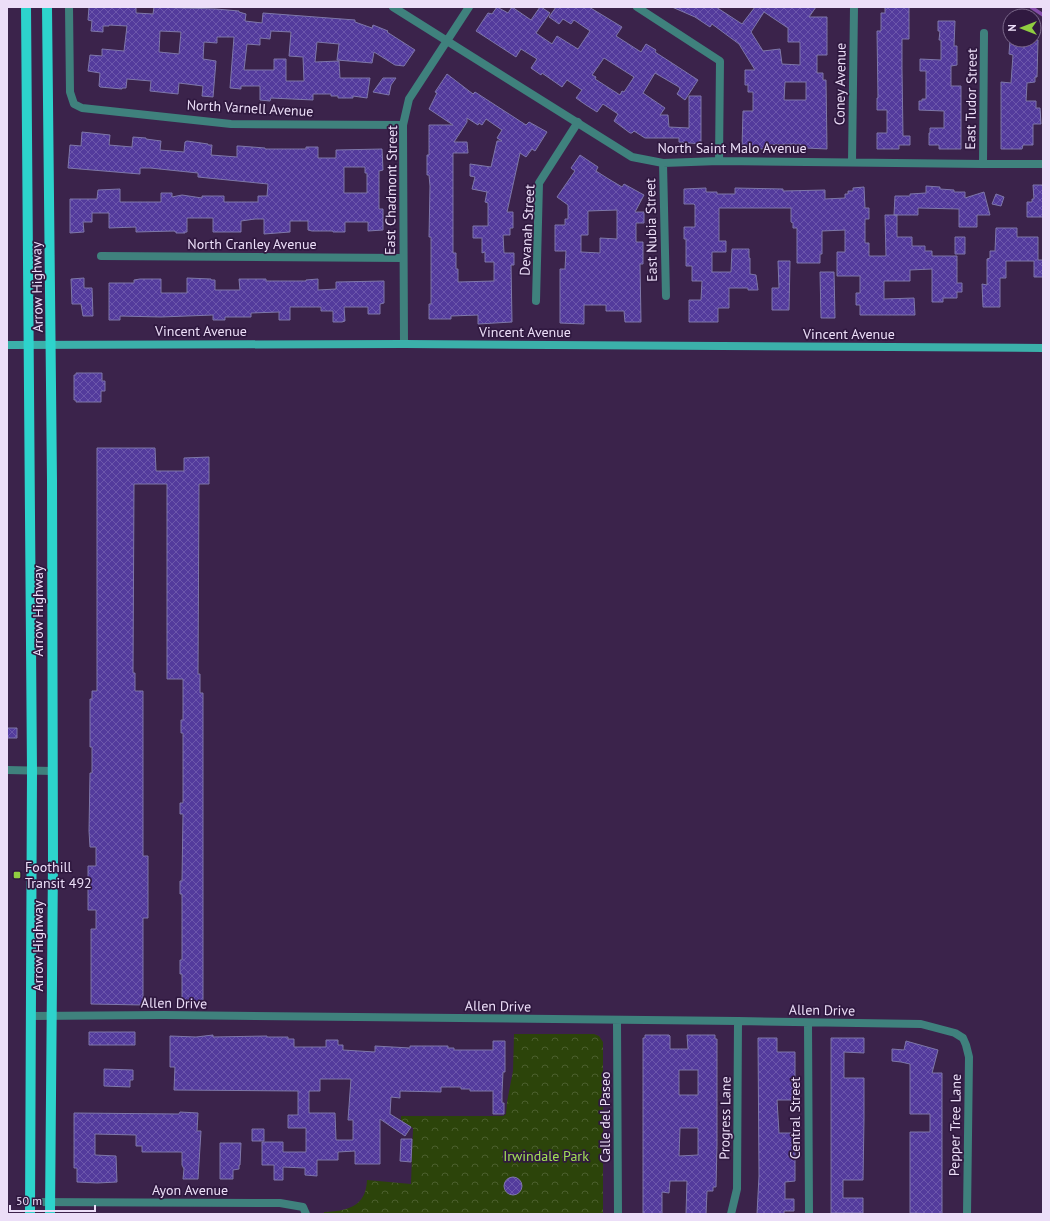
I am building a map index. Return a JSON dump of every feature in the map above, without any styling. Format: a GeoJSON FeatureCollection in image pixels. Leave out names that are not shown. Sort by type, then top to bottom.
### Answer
{"type":"FeatureCollection","features":[{"type":"Feature","properties":{"kind":"main road","name":"Arrow Highway"},"geometry":{"type":"LineString","coordinates":[[26,7],[32,771],[30,1214]]}},
{"type":"Feature","properties":{"kind":"main road","name":"Arrow Highway"},"geometry":{"type":"LineString","coordinates":[[47,7],[51,345],[52,1016],[50,1214]]}},
{"type":"Feature","properties":{"kind":"street","name":"North Varnell Avenue"},"geometry":{"type":"LineString","coordinates":[[69,7],[70,92],[74,104],[82,108],[231,124],[403,125]]}},
{"type":"Feature","properties":{"kind":"street","name":"North Saint Malo Avenue"},"geometry":{"type":"LineString","coordinates":[[393,7],[632,157],[663,163],[719,161],[1043,164]]}},
{"type":"Feature","properties":{"kind":"street","name":"East Chadmont Street"},"geometry":{"type":"LineString","coordinates":[[404,344],[403,125],[409,99],[469,7]]}},
{"type":"Feature","properties":{"kind":"street"},"geometry":{"type":"LineString","coordinates":[[637,7],[720,61],[719,161]]}},
{"type":"Feature","properties":{"kind":"street","name":"Coney Avenue"},"geometry":{"type":"LineString","coordinates":[[852,162],[854,7]]}},
{"type":"Feature","properties":{"kind":"street","name":"East Tudor Street"},"geometry":{"type":"LineString","coordinates":[[983,164],[984,33]]}},
{"type":"Feature","properties":{"kind":"street","name":"Devanah Street"},"geometry":{"type":"LineString","coordinates":[[536,301],[539,183],[578,122]]}},
{"type":"Feature","properties":{"kind":"street","name":"East Nubia Street"},"geometry":{"type":"LineString","coordinates":[[663,163],[666,296]]}},
{"type":"Feature","properties":{"kind":"street","name":"North Cranley Avenue"},"geometry":{"type":"LineString","coordinates":[[101,256],[403,258]]}},
{"type":"Feature","properties":{"kind":"street","name":"Vincent Avenue"},"geometry":{"type":"LineString","coordinates":[[7,345],[404,344],[1043,348]]}},
{"type":"Feature","properties":{"kind":"street"},"geometry":{"type":"LineString","coordinates":[[7,770],[52,771]]}},
{"type":"Feature","properties":{"kind":"street","name":"Allen Drive"},"geometry":{"type":"LineString","coordinates":[[31,1016],[164,1015],[921,1024],[955,1032],[962,1038]]}},
{"type":"Feature","properties":{"kind":"street","name":"Calle del Paseo"},"geometry":{"type":"LineString","coordinates":[[617,1020],[618,1214]]}},
{"type":"Feature","properties":{"kind":"street","name":"Progress Lane"},"geometry":{"type":"LineString","coordinates":[[731,1214],[737,1189],[738,1021]]}},
{"type":"Feature","properties":{"kind":"street","name":"Central Street"},"geometry":{"type":"LineString","coordinates":[[808,1022],[809,1214]]}},
{"type":"Feature","properties":{"kind":"street","name":"Pepper Tree Lane"},"geometry":{"type":"LineString","coordinates":[[962,1038],[966,1045],[968,1057],[967,1214]]}},
{"type":"Feature","properties":{"kind":"street","name":"Ayon Avenue"},"geometry":{"type":"LineString","coordinates":[[30,1202],[280,1203],[297,1205],[305,1211]]}},
{"type":"Feature","properties":{"kind":"green space","name":"Irwindale Park"},"geometry":{"type":"Polygon","coordinates":[[[514,1034],[594,1034],[599,1036],[603,1042],[603,1214],[324,1214],[324,1212],[347,1209],[354,1206],[363,1196],[366,1189],[367,1180],[411,1184],[413,1128],[401,1120],[401,1116],[503,1116],[506,1114],[513,1071],[514,1034]]]}},
{"type":"Feature","properties":{"kind":"building"},"geometry":{"type":"Polygon","coordinates":[[[89,7],[136,7],[136,13],[153,14],[154,7],[239,11],[246,14],[245,21],[262,23],[263,13],[355,20],[355,22],[372,28],[373,25],[388,31],[387,32],[415,50],[404,66],[395,65],[374,52],[372,63],[337,60],[339,44],[317,42],[315,62],[339,61],[340,78],[370,78],[367,98],[353,96],[353,98],[338,98],[338,96],[331,96],[331,94],[313,94],[313,100],[271,98],[270,101],[260,100],[260,86],[241,86],[241,89],[230,88],[234,37],[217,37],[217,43],[204,42],[203,59],[216,61],[213,97],[202,96],[203,86],[179,83],[178,94],[150,91],[151,81],[127,79],[126,88],[100,87],[100,73],[88,71],[90,55],[102,56],[102,49],[124,51],[127,26],[109,25],[103,26],[103,32],[91,31],[92,21],[88,20],[89,7]],[[160,31],[159,52],[179,54],[181,32],[160,31]],[[271,31],[270,39],[260,38],[260,45],[247,44],[244,70],[274,70],[274,59],[286,59],[286,81],[304,81],[303,57],[289,56],[291,32],[271,31]]]}},
{"type":"Feature","properties":{"kind":"building"},"geometry":{"type":"Polygon","coordinates":[[[497,7],[508,13],[512,7],[531,20],[541,7],[550,13],[536,33],[552,44],[557,36],[578,49],[590,31],[574,20],[571,24],[563,19],[559,24],[549,17],[556,7],[589,7],[622,27],[616,36],[641,52],[646,44],[656,50],[655,52],[698,80],[685,100],[677,94],[680,89],[679,87],[655,73],[643,93],[665,108],[660,115],[668,115],[669,127],[689,128],[689,96],[701,96],[701,144],[679,142],[679,138],[645,138],[634,131],[630,133],[614,121],[618,114],[603,104],[597,112],[576,98],[582,90],[567,80],[562,87],[542,73],[541,75],[531,68],[537,59],[521,49],[516,57],[476,31],[488,13],[492,14],[497,7]],[[604,58],[592,75],[596,77],[595,79],[620,95],[622,91],[624,92],[634,77],[604,58]]]}},
{"type":"Feature","properties":{"kind":"building"},"geometry":{"type":"Polygon","coordinates":[[[672,7],[716,7],[742,24],[755,7],[816,7],[809,17],[827,17],[827,55],[817,55],[817,73],[823,73],[823,80],[826,80],[827,149],[805,148],[804,145],[794,144],[765,145],[764,149],[742,148],[743,111],[753,111],[753,92],[748,92],[748,85],[745,85],[745,70],[755,70],[739,44],[712,24],[710,27],[695,17],[672,7]],[[764,12],[751,32],[763,51],[780,49],[782,64],[800,65],[800,42],[788,42],[788,28],[764,12]],[[785,82],[784,100],[806,100],[806,82],[785,82]]]}},
{"type":"Feature","properties":{"kind":"building"},"geometry":{"type":"Polygon","coordinates":[[[885,7],[909,7],[909,39],[902,39],[902,70],[903,136],[910,136],[910,145],[899,145],[899,149],[877,149],[877,133],[887,133],[887,110],[877,110],[877,31],[881,31],[881,13],[885,13],[885,7]]]}},
{"type":"Feature","properties":{"kind":"building"},"geometry":{"type":"Polygon","coordinates":[[[938,21],[955,21],[954,46],[957,46],[957,65],[951,66],[951,86],[961,86],[961,149],[939,149],[939,145],[929,145],[930,128],[944,128],[944,111],[919,110],[919,101],[926,99],[926,71],[920,71],[920,59],[941,60],[941,40],[939,40],[940,31],[938,31],[938,21]]]}},
{"type":"Feature","properties":{"kind":"building"},"geometry":{"type":"Polygon","coordinates":[[[1009,48],[1038,48],[1037,77],[1035,77],[1035,82],[1027,83],[1026,101],[1036,101],[1036,108],[1040,108],[1041,124],[1033,124],[1033,145],[1023,145],[1022,149],[1001,149],[1001,82],[1011,83],[1013,55],[1009,54],[1009,48]]]}},
{"type":"Feature","properties":{"kind":"building"},"geometry":{"type":"Polygon","coordinates":[[[447,74],[473,94],[475,92],[526,125],[529,122],[547,132],[535,151],[532,149],[526,157],[520,153],[507,212],[513,212],[513,228],[510,228],[510,235],[503,235],[504,253],[514,253],[514,265],[511,265],[512,322],[478,324],[478,315],[451,316],[451,319],[429,319],[429,304],[431,304],[431,237],[429,237],[430,186],[429,175],[427,175],[427,155],[429,155],[429,125],[453,125],[429,109],[437,93],[435,92],[447,74]],[[467,118],[467,122],[454,142],[467,142],[468,153],[453,153],[453,253],[456,253],[458,282],[494,281],[494,262],[485,262],[485,252],[482,253],[482,238],[473,238],[473,226],[488,226],[488,203],[485,202],[487,192],[472,189],[475,177],[470,176],[470,164],[491,167],[497,141],[502,141],[497,138],[502,130],[486,119],[482,125],[479,123],[478,125],[467,118]]]}},
{"type":"Feature","properties":{"kind":"building"},"geometry":{"type":"Polygon","coordinates":[[[383,78],[396,78],[391,85],[389,95],[373,92],[383,78]]]}},
{"type":"Feature","properties":{"kind":"building"},"geometry":{"type":"Polygon","coordinates":[[[82,132],[110,135],[109,145],[132,147],[133,137],[146,138],[161,141],[160,150],[184,152],[185,142],[187,141],[212,145],[211,155],[237,157],[237,146],[265,149],[306,149],[306,147],[318,147],[318,158],[336,158],[336,150],[382,149],[383,170],[379,171],[379,209],[383,209],[383,230],[368,231],[368,222],[345,222],[345,232],[312,231],[308,230],[308,221],[290,221],[290,232],[264,234],[264,219],[255,219],[241,221],[241,232],[213,232],[213,218],[187,218],[187,232],[185,233],[176,233],[174,231],[136,232],[136,227],[109,228],[109,213],[92,213],[92,222],[83,222],[84,232],[70,233],[70,199],[97,199],[98,190],[120,189],[120,202],[161,202],[161,193],[172,193],[172,197],[182,195],[202,198],[202,196],[224,196],[224,202],[258,202],[258,196],[267,196],[268,184],[198,177],[198,173],[140,168],[140,174],[68,168],[70,145],[81,146],[82,132]],[[344,167],[344,193],[367,193],[367,173],[365,173],[365,167],[344,167]]]}},
{"type":"Feature","properties":{"kind":"building"},"geometry":{"type":"Polygon","coordinates":[[[580,155],[598,167],[596,171],[607,178],[622,187],[624,184],[644,195],[635,212],[644,212],[644,223],[636,223],[636,242],[643,242],[643,264],[640,264],[641,322],[625,322],[624,311],[606,311],[606,305],[584,305],[584,324],[560,323],[560,269],[565,269],[566,251],[555,251],[555,225],[565,225],[565,219],[568,219],[568,205],[557,197],[575,171],[571,168],[580,155]],[[617,210],[588,211],[588,235],[581,235],[581,252],[600,253],[600,238],[617,239],[617,210]]]}},
{"type":"Feature","properties":{"kind":"building"},"geometry":{"type":"Polygon","coordinates":[[[1033,185],[1043,185],[1043,217],[1027,217],[1027,202],[1032,202],[1032,199],[1034,199],[1033,185]]]}},
{"type":"Feature","properties":{"kind":"building"},"geometry":{"type":"Polygon","coordinates":[[[926,186],[954,190],[954,192],[965,192],[965,198],[984,192],[990,215],[977,215],[977,227],[959,227],[959,209],[918,208],[918,215],[894,215],[895,196],[910,196],[910,194],[926,193],[926,186]]]}},
{"type":"Feature","properties":{"kind":"building"},"geometry":{"type":"Polygon","coordinates":[[[864,187],[865,208],[869,208],[869,219],[865,219],[865,243],[869,243],[869,256],[886,256],[885,215],[897,215],[897,237],[912,237],[912,246],[925,246],[925,251],[932,251],[932,256],[957,256],[957,283],[962,283],[962,292],[957,292],[957,298],[943,298],[943,302],[932,302],[932,269],[910,270],[910,281],[884,281],[884,299],[914,298],[915,315],[860,315],[860,305],[856,305],[856,293],[860,293],[860,276],[837,276],[837,252],[845,252],[845,230],[822,231],[822,254],[820,254],[820,263],[797,263],[797,228],[793,228],[793,223],[791,222],[791,208],[719,208],[719,241],[726,241],[726,252],[712,252],[712,272],[731,272],[732,249],[749,249],[750,274],[756,275],[758,290],[748,290],[748,288],[729,288],[729,308],[718,308],[718,322],[689,322],[689,300],[701,300],[702,281],[692,281],[692,266],[686,266],[686,239],[684,239],[684,227],[695,227],[695,205],[684,204],[684,189],[706,188],[706,192],[717,192],[717,194],[735,194],[735,188],[783,189],[783,191],[825,190],[825,199],[845,198],[845,194],[848,194],[848,191],[853,191],[853,188],[864,187]]]}},
{"type":"Feature","properties":{"kind":"building"},"geometry":{"type":"Polygon","coordinates":[[[996,194],[1004,197],[1001,206],[992,204],[996,194]]]}},
{"type":"Feature","properties":{"kind":"building"},"geometry":{"type":"Polygon","coordinates":[[[996,228],[1017,228],[1017,237],[1038,237],[1038,260],[1043,260],[1043,277],[1034,277],[1034,261],[1006,261],[1006,278],[1000,278],[1000,307],[983,307],[982,284],[987,285],[987,259],[990,258],[990,251],[995,251],[996,228]]]}},
{"type":"Feature","properties":{"kind":"building"},"geometry":{"type":"Polygon","coordinates":[[[955,237],[965,237],[965,254],[955,254],[955,237]]]}},
{"type":"Feature","properties":{"kind":"building"},"geometry":{"type":"Polygon","coordinates":[[[778,261],[790,261],[789,310],[772,310],[772,288],[779,288],[778,261]]]}},
{"type":"Feature","properties":{"kind":"building"},"geometry":{"type":"Polygon","coordinates":[[[820,272],[834,272],[835,318],[821,318],[820,272]]]}},
{"type":"Feature","properties":{"kind":"building"},"geometry":{"type":"Polygon","coordinates":[[[84,278],[84,288],[92,288],[93,316],[83,316],[81,304],[72,304],[71,279],[84,278]]]}},
{"type":"Feature","properties":{"kind":"building"},"geometry":{"type":"Polygon","coordinates":[[[187,278],[215,280],[215,290],[240,290],[239,279],[306,281],[318,279],[318,290],[336,289],[336,282],[384,281],[384,303],[380,304],[380,314],[368,314],[368,307],[344,307],[345,321],[342,322],[333,322],[333,311],[321,311],[321,307],[290,307],[290,320],[279,320],[279,312],[251,313],[251,317],[225,317],[225,320],[213,320],[213,315],[161,317],[120,316],[120,320],[109,320],[109,283],[134,283],[134,280],[140,279],[161,279],[161,293],[187,293],[187,278]]]}},
{"type":"Feature","properties":{"kind":"building"},"geometry":{"type":"Polygon","coordinates":[[[76,373],[102,373],[102,381],[105,381],[105,391],[101,391],[101,402],[76,402],[76,400],[74,400],[74,375],[76,375],[76,373]]]}},
{"type":"Feature","properties":{"kind":"building"},"geometry":{"type":"Polygon","coordinates":[[[97,448],[155,448],[156,471],[184,471],[184,458],[209,457],[209,484],[199,484],[198,674],[200,674],[200,693],[203,693],[203,1005],[182,1005],[182,974],[180,974],[180,960],[182,960],[182,894],[180,894],[180,881],[182,881],[183,814],[180,814],[180,803],[183,803],[183,733],[181,733],[181,720],[183,720],[183,679],[167,679],[167,484],[134,484],[133,673],[135,673],[135,691],[143,691],[143,856],[148,856],[148,918],[143,918],[143,1005],[91,1004],[91,929],[96,929],[96,910],[88,910],[88,866],[96,866],[96,847],[90,847],[89,831],[90,773],[92,773],[92,747],[90,747],[90,699],[92,699],[92,691],[97,691],[97,448]]]}},
{"type":"Feature","properties":{"kind":"building"},"geometry":{"type":"Polygon","coordinates":[[[7,728],[17,728],[17,738],[7,738],[7,728]]]}},
{"type":"Feature","properties":{"kind":"building"},"geometry":{"type":"Polygon","coordinates":[[[89,1032],[135,1032],[135,1045],[89,1045],[89,1032]]]}},
{"type":"Feature","properties":{"kind":"building"},"geometry":{"type":"Polygon","coordinates":[[[213,1035],[213,1037],[288,1037],[288,1039],[294,1039],[294,1047],[326,1047],[326,1040],[338,1040],[338,1045],[343,1045],[343,1050],[375,1052],[375,1046],[410,1048],[410,1046],[448,1046],[448,1048],[454,1048],[454,1050],[493,1050],[493,1041],[505,1041],[505,1072],[503,1072],[502,1093],[504,1114],[493,1114],[493,1091],[470,1091],[470,1089],[461,1089],[461,1087],[441,1087],[441,1092],[400,1091],[400,1098],[391,1097],[390,1114],[411,1127],[405,1136],[380,1119],[380,1164],[355,1164],[355,1151],[338,1152],[338,1160],[317,1160],[317,1176],[305,1175],[305,1168],[283,1167],[283,1180],[274,1180],[274,1165],[262,1165],[262,1142],[283,1142],[283,1152],[306,1152],[306,1128],[288,1128],[288,1115],[298,1115],[298,1091],[174,1090],[175,1067],[170,1067],[170,1036],[196,1037],[213,1035]],[[320,1079],[320,1091],[309,1091],[309,1113],[335,1113],[336,1140],[353,1140],[353,1120],[348,1120],[351,1079],[320,1079]]]}},
{"type":"Feature","properties":{"kind":"building"},"geometry":{"type":"Polygon","coordinates":[[[645,1035],[669,1035],[670,1049],[688,1049],[687,1035],[715,1035],[715,1039],[717,1039],[716,1187],[713,1187],[713,1191],[707,1191],[706,1214],[686,1214],[687,1181],[670,1181],[669,1193],[662,1192],[662,1214],[643,1214],[643,1038],[645,1038],[645,1035]],[[679,1070],[679,1095],[698,1095],[698,1070],[679,1070]],[[680,1128],[679,1156],[698,1155],[698,1128],[680,1128]]]}},
{"type":"Feature","properties":{"kind":"building"},"geometry":{"type":"Polygon","coordinates":[[[758,1038],[777,1038],[777,1052],[795,1052],[795,1100],[777,1100],[779,1133],[795,1133],[795,1181],[785,1182],[785,1199],[794,1199],[794,1211],[784,1211],[784,1214],[757,1214],[759,1176],[758,1038]]]}},
{"type":"Feature","properties":{"kind":"building"},"geometry":{"type":"Polygon","coordinates":[[[831,1038],[864,1038],[864,1053],[844,1052],[844,1078],[864,1078],[863,1180],[843,1180],[843,1198],[863,1198],[863,1213],[831,1213],[831,1038]]]}},
{"type":"Feature","properties":{"kind":"building"},"geometry":{"type":"Polygon","coordinates":[[[906,1041],[938,1050],[932,1073],[942,1073],[942,1214],[910,1213],[910,1132],[930,1132],[930,1114],[910,1114],[910,1064],[892,1061],[892,1049],[904,1050],[906,1041]]]}},
{"type":"Feature","properties":{"kind":"building"},"geometry":{"type":"Polygon","coordinates":[[[104,1069],[133,1070],[133,1080],[130,1080],[130,1087],[104,1086],[104,1069]]]}},
{"type":"Feature","properties":{"kind":"building"},"geometry":{"type":"Polygon","coordinates":[[[180,1112],[198,1113],[197,1131],[201,1131],[198,1179],[183,1179],[184,1169],[182,1165],[182,1152],[142,1152],[142,1146],[136,1146],[136,1135],[95,1134],[95,1155],[116,1156],[117,1182],[77,1182],[77,1168],[74,1168],[74,1113],[179,1114],[180,1112]]]}},
{"type":"Feature","properties":{"kind":"building"},"geometry":{"type":"Polygon","coordinates":[[[252,1129],[264,1129],[264,1141],[252,1141],[252,1129]]]}},
{"type":"Feature","properties":{"kind":"building"},"geometry":{"type":"Polygon","coordinates":[[[401,1139],[412,1139],[411,1162],[400,1161],[401,1139]]]}},
{"type":"Feature","properties":{"kind":"building"},"geometry":{"type":"Polygon","coordinates":[[[220,1143],[241,1143],[240,1165],[239,1169],[233,1170],[233,1179],[220,1179],[220,1143]]]}},
{"type":"Feature","properties":{"kind":"building"},"geometry":{"type":"Polygon","coordinates":[[[509,1177],[517,1177],[522,1182],[520,1193],[517,1195],[509,1195],[504,1190],[504,1182],[509,1177]]]}},
{"type":"Feature","properties":{"kind":"waterway"},"geometry":{"type":"LineString","coordinates":[[1031,7],[1043,15]]}},
{"type":"Feature","properties":{"kind":"place","name":"Foothill Transit 492"},"geometry":{"type":"Point","coordinates":[17,875]}}]}
